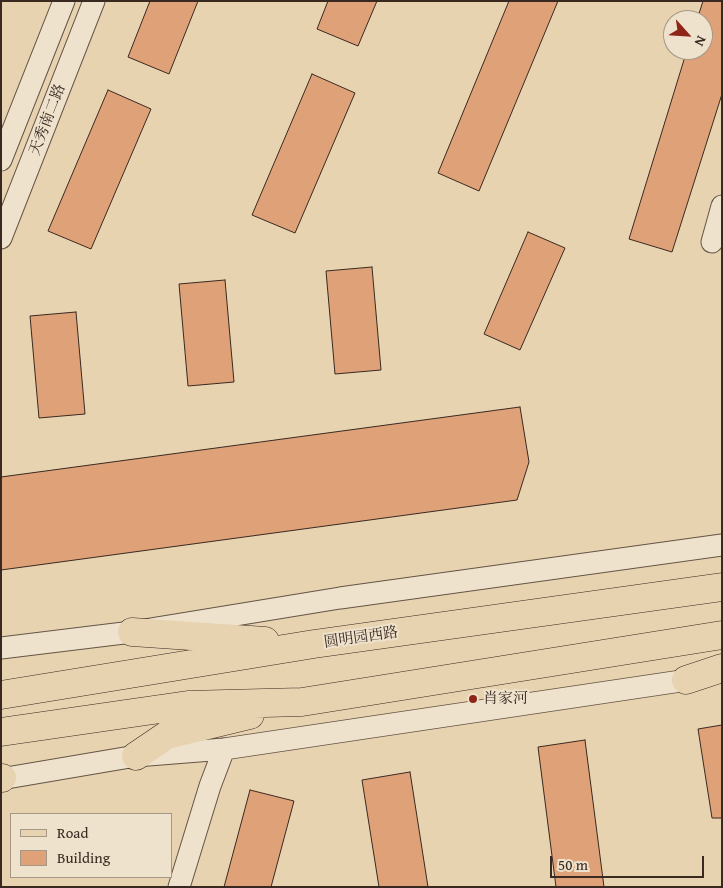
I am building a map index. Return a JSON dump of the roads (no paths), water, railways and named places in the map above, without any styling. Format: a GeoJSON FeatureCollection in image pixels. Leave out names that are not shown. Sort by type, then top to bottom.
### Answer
{"type":"FeatureCollection","features":[{"type":"Feature","properties":{"kind":"main road","name":"圆明园西路"},"geometry":{"type":"LineString","coordinates":[[1,695],[314,644],[722,587]]}},
{"type":"Feature","properties":{"kind":"main road"},"geometry":{"type":"LineString","coordinates":[[132,632],[314,644]]}},
{"type":"Feature","properties":{"kind":"main road"},"geometry":{"type":"LineString","coordinates":[[136,756],[166,736],[302,702],[722,634]]}},
{"type":"Feature","properties":{"kind":"main road"},"geometry":{"type":"LineString","coordinates":[[686,680],[722,668]]}},
{"type":"Feature","properties":{"kind":"main road"},"geometry":{"type":"LineString","coordinates":[[1,732],[188,705],[302,702]]}},
{"type":"Feature","properties":{"kind":"street","name":"天秀南二路"},"geometry":{"type":"LineString","coordinates":[[1,160],[64,1]]}},
{"type":"Feature","properties":{"kind":"street","name":"天秀南二路"},"geometry":{"type":"LineString","coordinates":[[1,238],[94,1]]}},
{"type":"Feature","properties":{"kind":"street"},"geometry":{"type":"LineString","coordinates":[[712,242],[722,206]]}},
{"type":"Feature","properties":{"kind":"street"},"geometry":{"type":"LineString","coordinates":[[1,648],[132,632],[340,598],[722,545]]}},
{"type":"Feature","properties":{"kind":"street"},"geometry":{"type":"LineString","coordinates":[[2,778],[136,756],[224,749],[722,676]]}},
{"type":"Feature","properties":{"kind":"street"},"geometry":{"type":"LineString","coordinates":[[180,887],[210,786],[224,749]]}},
{"type":"Feature","properties":{"kind":"place","name":"肖家河"},"geometry":{"type":"Point","coordinates":[473,699]}}]}
